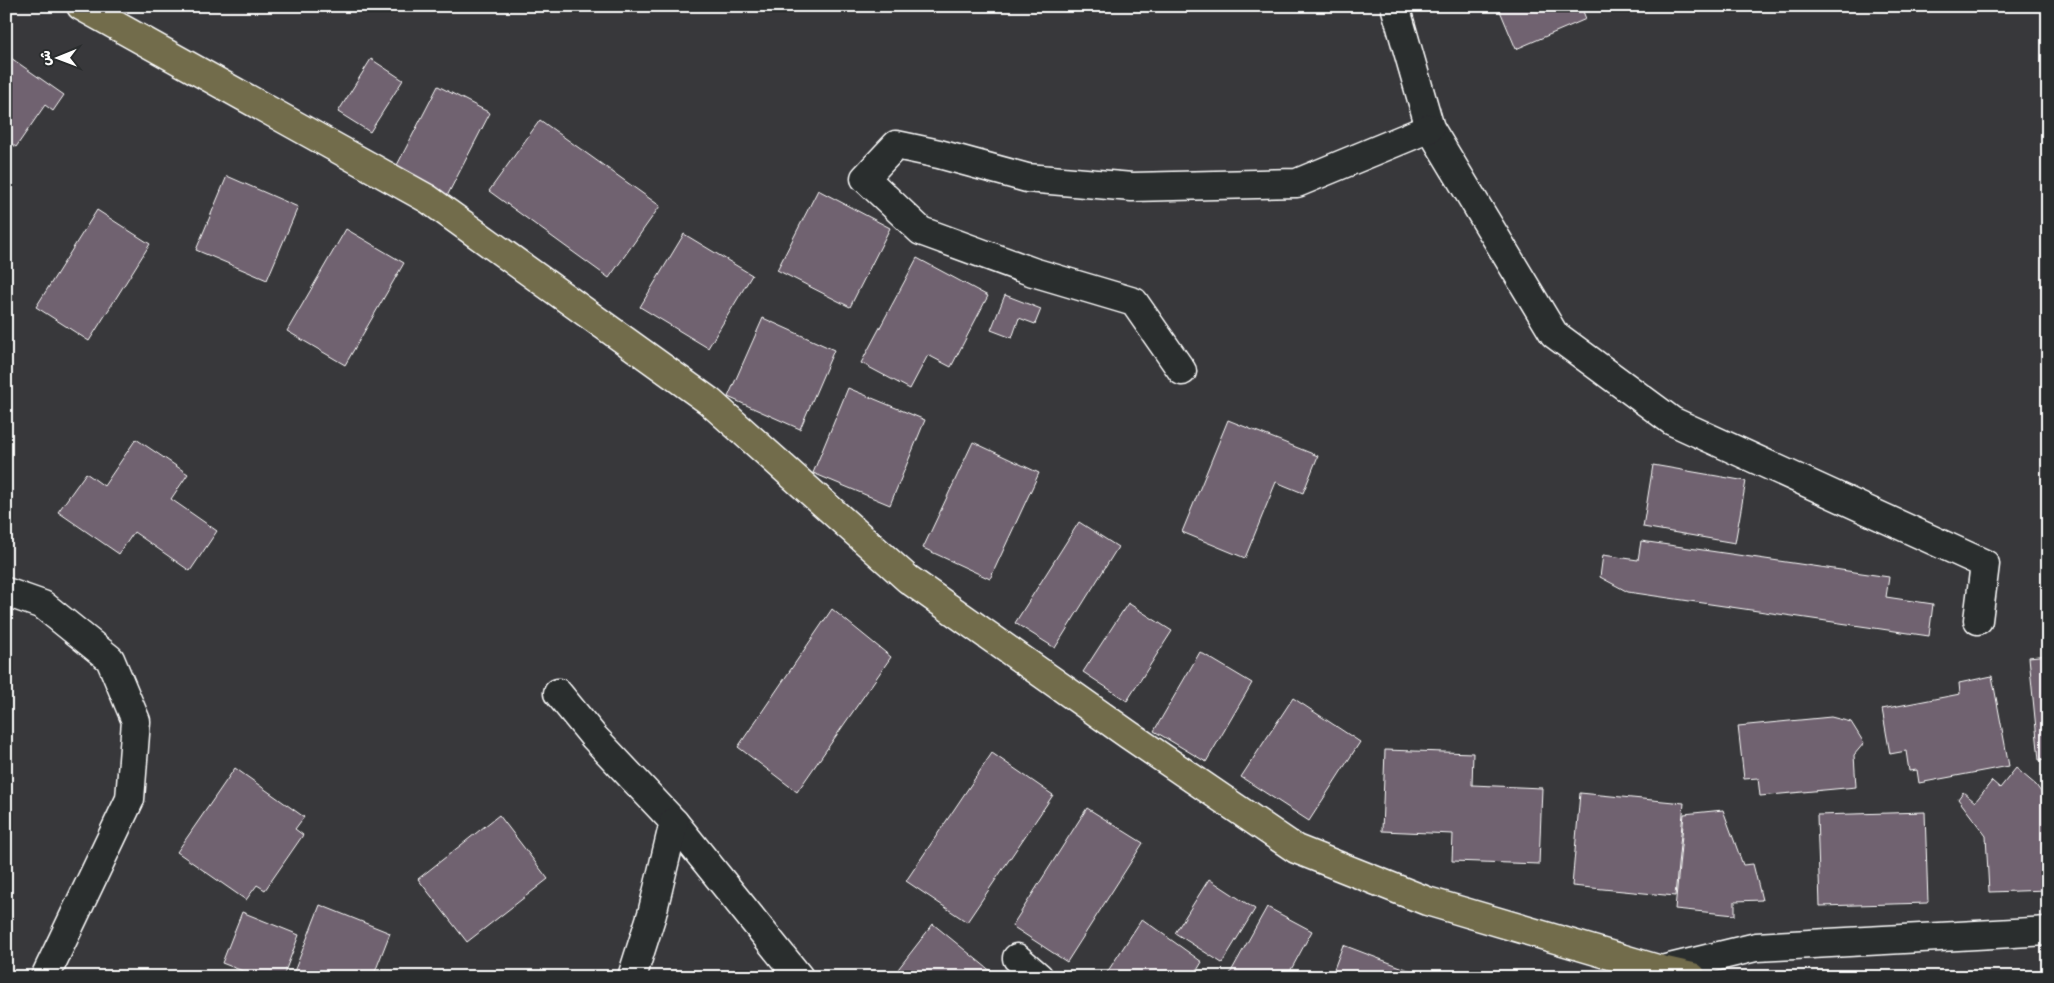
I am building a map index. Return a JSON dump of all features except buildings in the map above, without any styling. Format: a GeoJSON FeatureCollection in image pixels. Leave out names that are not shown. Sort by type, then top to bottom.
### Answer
{"type":"FeatureCollection","features":[{"type":"Feature","properties":{"kind":"main road"},"geometry":{"type":"LineString","coordinates":[[81,6],[428,199],[709,401],[908,579],[1129,735],[1296,849],[1427,901],[1661,970],[1692,977]]}},
{"type":"Feature","properties":{"kind":"street"},"geometry":{"type":"LineString","coordinates":[[1395,6],[1430,128],[1554,334],[1672,421],[1985,564],[1978,620]]}},
{"type":"Feature","properties":{"kind":"street"},"geometry":{"type":"LineString","coordinates":[[1182,371],[1134,302],[1033,272],[921,231],[865,178],[896,145],[939,154],[1027,178],[1132,187],[1297,183],[1430,128]]}},
{"type":"Feature","properties":{"kind":"street"},"geometry":{"type":"LineString","coordinates":[[6,592],[43,605],[110,659],[136,720],[130,799],[45,977]]}},
{"type":"Feature","properties":{"kind":"street"},"geometry":{"type":"LineString","coordinates":[[558,693],[594,737],[674,822],[798,977]]}},
{"type":"Feature","properties":{"kind":"street"},"geometry":{"type":"LineString","coordinates":[[632,977],[652,914],[674,822]]}},
{"type":"Feature","properties":{"kind":"street"},"geometry":{"type":"LineString","coordinates":[[1661,970],[1756,947],[2048,931]]}},
{"type":"Feature","properties":{"kind":"street"},"geometry":{"type":"LineString","coordinates":[[1017,958],[1039,977]]}}]}
